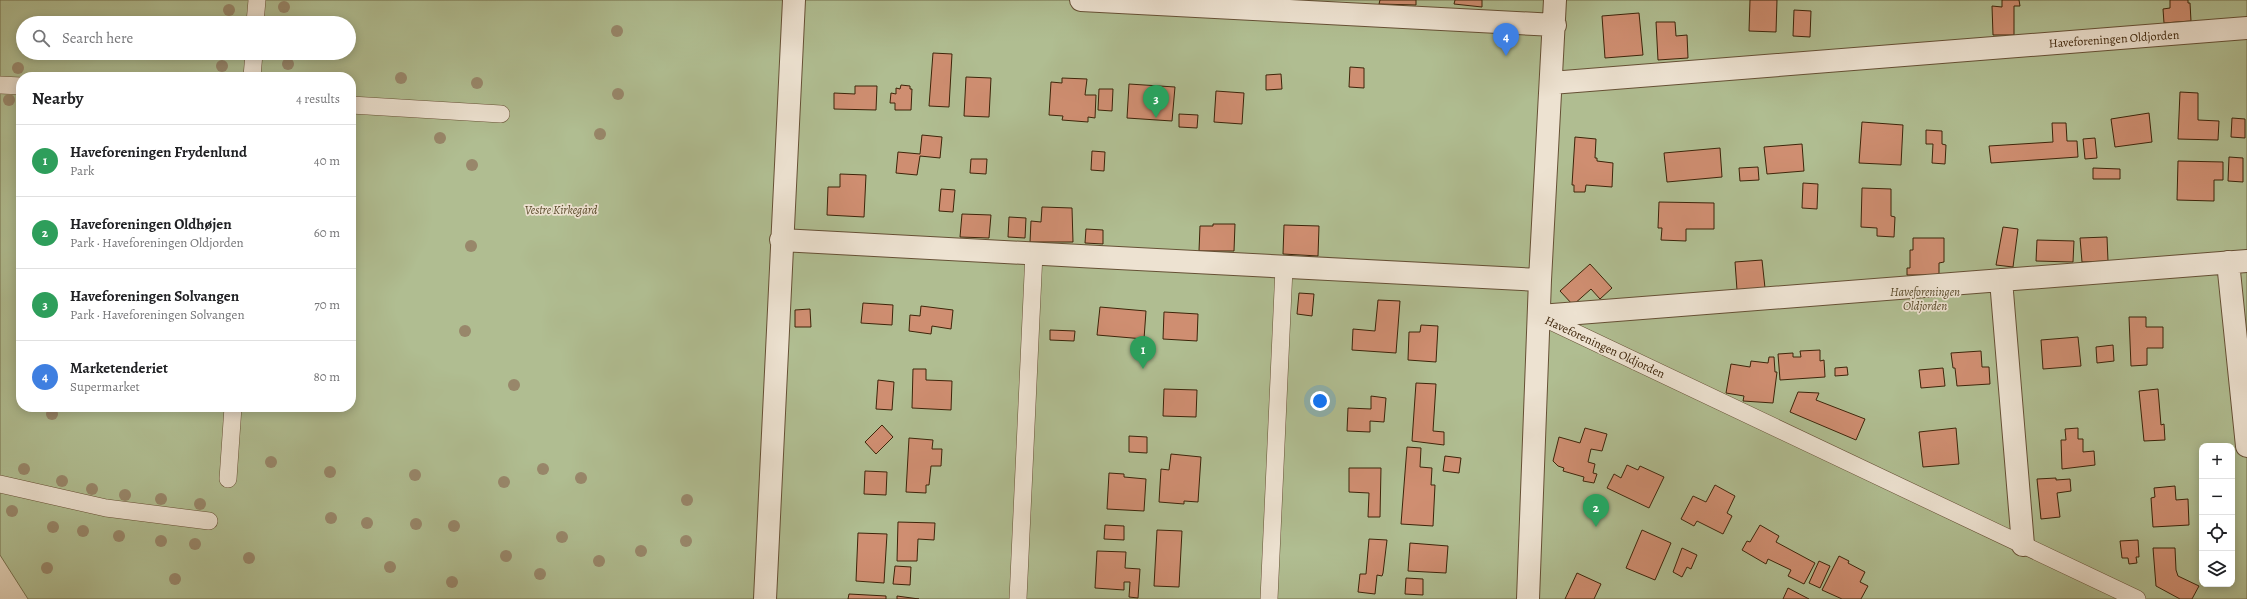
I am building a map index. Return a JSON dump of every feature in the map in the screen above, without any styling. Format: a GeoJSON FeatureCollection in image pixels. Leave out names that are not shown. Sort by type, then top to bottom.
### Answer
{"type":"FeatureCollection","features":[{"type":"Feature","properties":{"kind":"street"},"geometry":{"type":"LineString","coordinates":[[765,599],[781,240],[794,0]]}},
{"type":"Feature","properties":{"kind":"street"},"geometry":{"type":"LineString","coordinates":[[1081,0],[1554,25]]}},
{"type":"Feature","properties":{"kind":"street"},"geometry":{"type":"LineString","coordinates":[[1530,598],[1540,280],[1555,0]]}},
{"type":"Feature","properties":{"kind":"street","name":"Haveforeningen Oldjorden"},"geometry":{"type":"LineString","coordinates":[[1551,83],[2247,28]]}},
{"type":"Feature","properties":{"kind":"street"},"geometry":{"type":"LineString","coordinates":[[781,240],[1284,268],[1540,280]]}},
{"type":"Feature","properties":{"kind":"street"},"geometry":{"type":"LineString","coordinates":[[2237,262],[2247,446]]}},
{"type":"Feature","properties":{"kind":"street","name":"Haveforeningen Oldjorden"},"geometry":{"type":"LineString","coordinates":[[1540,316],[2237,262]]}},
{"type":"Feature","properties":{"kind":"street"},"geometry":{"type":"LineString","coordinates":[[2001,280],[2023,544]]}},
{"type":"Feature","properties":{"kind":"lane"},"geometry":{"type":"LineString","coordinates":[[256,16],[257,0]]}},
{"type":"Feature","properties":{"kind":"lane"},"geometry":{"type":"LineString","coordinates":[[252,72],[253,60]]}},
{"type":"Feature","properties":{"kind":"lane"},"geometry":{"type":"LineString","coordinates":[[0,85],[16,86]]}},
{"type":"Feature","properties":{"kind":"lane"},"geometry":{"type":"LineString","coordinates":[[356,105],[501,114]]}},
{"type":"Feature","properties":{"kind":"lane"},"geometry":{"type":"LineString","coordinates":[[1018,599],[1034,253]]}},
{"type":"Feature","properties":{"kind":"lane"},"geometry":{"type":"LineString","coordinates":[[1269,599],[1284,268]]}},
{"type":"Feature","properties":{"kind":"lane","name":"Haveforeningen Oldjorden"},"geometry":{"type":"LineString","coordinates":[[1540,316],[2137,599]]}},
{"type":"Feature","properties":{"kind":"lane"},"geometry":{"type":"LineString","coordinates":[[228,479],[233,412]]}},
{"type":"Feature","properties":{"kind":"lane"},"geometry":{"type":"LineString","coordinates":[[0,484],[106,508],[209,521]]}},
{"type":"Feature","properties":{"kind":"green space","name":"Vestre Kirkegård"},"geometry":{"type":"Polygon","coordinates":[[[0,0],[2247,0],[2247,599],[28,599],[0,555],[0,0]]]}},
{"type":"Feature","properties":{"kind":"building"},"geometry":{"type":"Polygon","coordinates":[[[1380,0],[1416,0],[1416,5],[1379,4],[1380,0]]]}},
{"type":"Feature","properties":{"kind":"building"},"geometry":{"type":"Polygon","coordinates":[[[1455,0],[1482,0],[1482,7],[1454,4],[1455,0]]]}},
{"type":"Feature","properties":{"kind":"building"},"geometry":{"type":"Polygon","coordinates":[[[1750,0],[1777,0],[1776,32],[1749,31],[1750,0]]]}},
{"type":"Feature","properties":{"kind":"building"},"geometry":{"type":"Polygon","coordinates":[[[2002,0],[2019,0],[2020,6],[2014,6],[2014,35],[1993,35],[1992,6],[2002,7],[2002,0]]]}},
{"type":"Feature","properties":{"kind":"building"},"geometry":{"type":"Polygon","coordinates":[[[2170,0],[2188,0],[2188,3],[2190,3],[2191,21],[2164,23],[2163,9],[2170,8],[2170,0]]]}},
{"type":"Feature","properties":{"kind":"building"},"geometry":{"type":"Polygon","coordinates":[[[1794,10],[1811,11],[1810,37],[1793,36],[1794,10]]]}},
{"type":"Feature","properties":{"kind":"building"},"geometry":{"type":"Polygon","coordinates":[[[1639,13],[1643,55],[1605,58],[1602,16],[1639,13]]]}},
{"type":"Feature","properties":{"kind":"building"},"geometry":{"type":"Polygon","coordinates":[[[1656,22],[1675,22],[1676,36],[1687,35],[1688,58],[1658,60],[1656,22]]]}},
{"type":"Feature","properties":{"kind":"building"},"geometry":{"type":"Polygon","coordinates":[[[933,53],[952,54],[949,107],[929,106],[933,53]]]}},
{"type":"Feature","properties":{"kind":"building"},"geometry":{"type":"Polygon","coordinates":[[[1350,67],[1364,68],[1364,88],[1349,87],[1350,67]]]}},
{"type":"Feature","properties":{"kind":"building"},"geometry":{"type":"Polygon","coordinates":[[[1281,74],[1282,89],[1266,90],[1266,75],[1281,74]]]}},
{"type":"Feature","properties":{"kind":"building"},"geometry":{"type":"Polygon","coordinates":[[[966,77],[991,78],[989,117],[964,116],[966,77]]]}},
{"type":"Feature","properties":{"kind":"building"},"geometry":{"type":"Polygon","coordinates":[[[1062,78],[1087,79],[1085,95],[1096,95],[1095,118],[1088,117],[1088,122],[1062,120],[1063,116],[1049,115],[1051,82],[1062,83],[1062,78]]]}},
{"type":"Feature","properties":{"kind":"building"},"geometry":{"type":"Polygon","coordinates":[[[1129,84],[1175,87],[1172,121],[1127,118],[1129,84]]]}},
{"type":"Feature","properties":{"kind":"building"},"geometry":{"type":"Polygon","coordinates":[[[901,85],[910,86],[910,89],[912,89],[911,110],[895,110],[895,103],[890,103],[891,93],[896,94],[896,88],[900,89],[901,85]]]}},
{"type":"Feature","properties":{"kind":"building"},"geometry":{"type":"Polygon","coordinates":[[[855,86],[877,86],[876,110],[834,109],[834,93],[855,94],[855,86]]]}},
{"type":"Feature","properties":{"kind":"building"},"geometry":{"type":"Polygon","coordinates":[[[1099,89],[1113,89],[1112,111],[1098,110],[1099,89]]]}},
{"type":"Feature","properties":{"kind":"building"},"geometry":{"type":"Polygon","coordinates":[[[1216,91],[1244,93],[1242,124],[1214,122],[1216,91]]]}},
{"type":"Feature","properties":{"kind":"building"},"geometry":{"type":"Polygon","coordinates":[[[2180,92],[2198,93],[2198,120],[2219,121],[2218,140],[2178,139],[2180,92]]]}},
{"type":"Feature","properties":{"kind":"building"},"geometry":{"type":"Polygon","coordinates":[[[2149,113],[2152,142],[2115,147],[2111,119],[2149,113]]]}},
{"type":"Feature","properties":{"kind":"building"},"geometry":{"type":"Polygon","coordinates":[[[1179,114],[1198,115],[1197,128],[1179,127],[1179,114]]]}},
{"type":"Feature","properties":{"kind":"building"},"geometry":{"type":"Polygon","coordinates":[[[2232,118],[2245,119],[2245,138],[2231,137],[2232,118]]]}},
{"type":"Feature","properties":{"kind":"building"},"geometry":{"type":"Polygon","coordinates":[[[1862,122],[1903,125],[1901,165],[1859,163],[1862,122]]]}},
{"type":"Feature","properties":{"kind":"building"},"geometry":{"type":"Polygon","coordinates":[[[2052,123],[2066,123],[2067,141],[2077,141],[2078,157],[1991,163],[1989,146],[2053,142],[2052,123]]]}},
{"type":"Feature","properties":{"kind":"building"},"geometry":{"type":"Polygon","coordinates":[[[1926,130],[1942,131],[1942,144],[1946,145],[1945,164],[1932,163],[1933,144],[1926,144],[1926,130]]]}},
{"type":"Feature","properties":{"kind":"building"},"geometry":{"type":"Polygon","coordinates":[[[922,135],[942,137],[940,158],[920,156],[917,175],[896,173],[898,152],[920,154],[922,135]]]}},
{"type":"Feature","properties":{"kind":"building"},"geometry":{"type":"Polygon","coordinates":[[[1575,137],[1596,139],[1595,158],[1597,158],[1597,161],[1613,163],[1612,187],[1586,185],[1585,192],[1574,192],[1574,185],[1572,185],[1575,137]]]}},
{"type":"Feature","properties":{"kind":"building"},"geometry":{"type":"Polygon","coordinates":[[[2095,138],[2097,158],[2085,159],[2083,139],[2095,138]]]}},
{"type":"Feature","properties":{"kind":"building"},"geometry":{"type":"Polygon","coordinates":[[[1802,144],[1804,171],[1767,174],[1764,147],[1802,144]]]}},
{"type":"Feature","properties":{"kind":"building"},"geometry":{"type":"Polygon","coordinates":[[[1720,148],[1722,177],[1667,182],[1664,153],[1720,148]]]}},
{"type":"Feature","properties":{"kind":"building"},"geometry":{"type":"Polygon","coordinates":[[[1092,151],[1105,152],[1104,171],[1091,170],[1092,151]]]}},
{"type":"Feature","properties":{"kind":"building"},"geometry":{"type":"Polygon","coordinates":[[[2229,157],[2243,158],[2243,182],[2228,181],[2229,157]]]}},
{"type":"Feature","properties":{"kind":"building"},"geometry":{"type":"Polygon","coordinates":[[[971,159],[987,159],[986,174],[970,173],[971,159]]]}},
{"type":"Feature","properties":{"kind":"building"},"geometry":{"type":"Polygon","coordinates":[[[2178,161],[2223,162],[2223,180],[2214,180],[2214,201],[2177,200],[2178,161]]]}},
{"type":"Feature","properties":{"kind":"building"},"geometry":{"type":"Polygon","coordinates":[[[1758,167],[1759,180],[1740,181],[1739,168],[1758,167]]]}},
{"type":"Feature","properties":{"kind":"building"},"geometry":{"type":"Polygon","coordinates":[[[2093,168],[2120,169],[2120,179],[2093,179],[2093,168]]]}},
{"type":"Feature","properties":{"kind":"building"},"geometry":{"type":"Polygon","coordinates":[[[840,174],[866,175],[864,217],[827,215],[828,187],[840,187],[840,174]]]}},
{"type":"Feature","properties":{"kind":"building"},"geometry":{"type":"Polygon","coordinates":[[[1803,183],[1818,184],[1817,209],[1802,208],[1803,183]]]}},
{"type":"Feature","properties":{"kind":"building"},"geometry":{"type":"Polygon","coordinates":[[[1862,188],[1891,189],[1891,216],[1895,217],[1894,237],[1877,236],[1877,228],[1861,227],[1862,188]]]}},
{"type":"Feature","properties":{"kind":"building"},"geometry":{"type":"Polygon","coordinates":[[[941,189],[955,190],[953,212],[939,211],[941,189]]]}},
{"type":"Feature","properties":{"kind":"building"},"geometry":{"type":"Polygon","coordinates":[[[1659,202],[1714,203],[1714,229],[1686,229],[1686,241],[1661,240],[1662,228],[1658,228],[1659,202]]]}},
{"type":"Feature","properties":{"kind":"building"},"geometry":{"type":"Polygon","coordinates":[[[1042,207],[1072,208],[1073,242],[1030,242],[1031,221],[1041,222],[1042,207]]]}},
{"type":"Feature","properties":{"kind":"building"},"geometry":{"type":"Polygon","coordinates":[[[962,214],[991,215],[989,238],[960,237],[962,214]]]}},
{"type":"Feature","properties":{"kind":"building"},"geometry":{"type":"Polygon","coordinates":[[[1009,217],[1026,218],[1025,238],[1008,237],[1009,217]]]}},
{"type":"Feature","properties":{"kind":"building"},"geometry":{"type":"Polygon","coordinates":[[[1213,224],[1235,224],[1234,251],[1199,251],[1200,226],[1213,226],[1213,224]]]}},
{"type":"Feature","properties":{"kind":"building"},"geometry":{"type":"Polygon","coordinates":[[[1284,225],[1319,226],[1318,256],[1283,254],[1284,225]]]}},
{"type":"Feature","properties":{"kind":"building"},"geometry":{"type":"Polygon","coordinates":[[[2003,227],[2018,229],[2013,267],[1996,265],[2003,227]]]}},
{"type":"Feature","properties":{"kind":"building"},"geometry":{"type":"Polygon","coordinates":[[[1086,229],[1103,230],[1103,244],[1085,243],[1086,229]]]}},
{"type":"Feature","properties":{"kind":"building"},"geometry":{"type":"Polygon","coordinates":[[[2107,237],[2108,261],[2082,262],[2080,238],[2107,237]]]}},
{"type":"Feature","properties":{"kind":"building"},"geometry":{"type":"Polygon","coordinates":[[[1913,238],[1944,238],[1944,262],[1939,263],[1939,275],[1907,275],[1907,268],[1910,268],[1910,250],[1913,250],[1913,238]]]}},
{"type":"Feature","properties":{"kind":"building"},"geometry":{"type":"Polygon","coordinates":[[[2037,240],[2074,241],[2073,262],[2036,261],[2037,240]]]}},
{"type":"Feature","properties":{"kind":"building"},"geometry":{"type":"Polygon","coordinates":[[[1762,260],[1765,288],[1737,290],[1735,262],[1762,260]]]}},
{"type":"Feature","properties":{"kind":"building"},"geometry":{"type":"Polygon","coordinates":[[[1590,264],[1612,288],[1600,299],[1591,289],[1573,305],[1560,291],[1590,264]]]}},
{"type":"Feature","properties":{"kind":"building"},"geometry":{"type":"Polygon","coordinates":[[[1299,293],[1314,294],[1312,316],[1297,314],[1299,293]]]}},
{"type":"Feature","properties":{"kind":"building"},"geometry":{"type":"Polygon","coordinates":[[[1378,300],[1400,301],[1396,353],[1352,350],[1353,329],[1375,331],[1378,300]]]}},
{"type":"Feature","properties":{"kind":"building"},"geometry":{"type":"Polygon","coordinates":[[[863,303],[893,305],[892,325],[861,323],[863,303]]]}},
{"type":"Feature","properties":{"kind":"building"},"geometry":{"type":"Polygon","coordinates":[[[921,306],[953,310],[951,329],[932,326],[931,334],[909,331],[910,315],[920,316],[921,306]]]}},
{"type":"Feature","properties":{"kind":"building"},"geometry":{"type":"Polygon","coordinates":[[[1100,307],[1146,311],[1144,339],[1097,335],[1100,307]]]}},
{"type":"Feature","properties":{"kind":"building"},"geometry":{"type":"Polygon","coordinates":[[[810,309],[811,327],[795,327],[795,310],[810,309]]]}},
{"type":"Feature","properties":{"kind":"building"},"geometry":{"type":"Polygon","coordinates":[[[1164,312],[1198,314],[1197,341],[1163,339],[1164,312]]]}},
{"type":"Feature","properties":{"kind":"building"},"geometry":{"type":"Polygon","coordinates":[[[2129,317],[2146,317],[2146,327],[2163,327],[2163,348],[2147,348],[2147,365],[2131,366],[2129,317]]]}},
{"type":"Feature","properties":{"kind":"building"},"geometry":{"type":"Polygon","coordinates":[[[1421,325],[1438,326],[1436,362],[1408,360],[1409,332],[1420,332],[1421,325]]]}},
{"type":"Feature","properties":{"kind":"building"},"geometry":{"type":"Polygon","coordinates":[[[1050,330],[1075,331],[1074,341],[1050,340],[1050,330]]]}},
{"type":"Feature","properties":{"kind":"building"},"geometry":{"type":"Polygon","coordinates":[[[2078,337],[2081,366],[2043,369],[2041,340],[2078,337]]]}},
{"type":"Feature","properties":{"kind":"building"},"geometry":{"type":"Polygon","coordinates":[[[2113,345],[2114,361],[2097,363],[2096,347],[2113,345]]]}},
{"type":"Feature","properties":{"kind":"building"},"geometry":{"type":"Polygon","coordinates":[[[1820,350],[1820,361],[1824,360],[1825,377],[1780,380],[1778,354],[1793,353],[1793,357],[1801,357],[1800,351],[1820,350]]]}},
{"type":"Feature","properties":{"kind":"building"},"geometry":{"type":"Polygon","coordinates":[[[1981,351],[1982,367],[1989,367],[1990,384],[1957,386],[1955,368],[1953,368],[1951,353],[1981,351]]]}},
{"type":"Feature","properties":{"kind":"building"},"geometry":{"type":"Polygon","coordinates":[[[1769,357],[1774,357],[1775,372],[1777,372],[1773,403],[1743,401],[1744,396],[1726,393],[1731,364],[1750,367],[1751,361],[1768,363],[1769,357]]]}},
{"type":"Feature","properties":{"kind":"building"},"geometry":{"type":"Polygon","coordinates":[[[1847,367],[1848,375],[1835,376],[1835,368],[1847,367]]]}},
{"type":"Feature","properties":{"kind":"building"},"geometry":{"type":"Polygon","coordinates":[[[1943,368],[1945,386],[1921,388],[1919,370],[1943,368]]]}},
{"type":"Feature","properties":{"kind":"building"},"geometry":{"type":"Polygon","coordinates":[[[913,369],[926,369],[926,380],[952,381],[951,410],[912,408],[913,369]]]}},
{"type":"Feature","properties":{"kind":"building"},"geometry":{"type":"Polygon","coordinates":[[[878,380],[894,382],[892,410],[876,409],[878,380]]]}},
{"type":"Feature","properties":{"kind":"building"},"geometry":{"type":"Polygon","coordinates":[[[1416,383],[1436,384],[1433,431],[1444,432],[1444,445],[1412,441],[1416,383]]]}},
{"type":"Feature","properties":{"kind":"building"},"geometry":{"type":"Polygon","coordinates":[[[1164,389],[1197,390],[1196,417],[1163,416],[1164,389]]]}},
{"type":"Feature","properties":{"kind":"building"},"geometry":{"type":"Polygon","coordinates":[[[2158,389],[2161,425],[2164,424],[2165,440],[2144,441],[2139,391],[2158,389]]]}},
{"type":"Feature","properties":{"kind":"building"},"geometry":{"type":"Polygon","coordinates":[[[1798,392],[1819,393],[1816,400],[1865,419],[1856,440],[1790,412],[1798,392]]]}},
{"type":"Feature","properties":{"kind":"building"},"geometry":{"type":"Polygon","coordinates":[[[1371,396],[1386,398],[1384,422],[1370,421],[1370,432],[1347,431],[1348,408],[1371,409],[1371,396]]]}},
{"type":"Feature","properties":{"kind":"building"},"geometry":{"type":"Polygon","coordinates":[[[882,425],[893,437],[876,454],[865,442],[882,425]]]}},
{"type":"Feature","properties":{"kind":"building"},"geometry":{"type":"Polygon","coordinates":[[[1585,428],[1607,434],[1602,451],[1591,449],[1588,462],[1595,464],[1593,473],[1597,474],[1594,483],[1583,481],[1584,477],[1563,471],[1564,468],[1558,466],[1553,461],[1559,437],[1580,443],[1585,428]]]}},
{"type":"Feature","properties":{"kind":"building"},"geometry":{"type":"Polygon","coordinates":[[[1956,428],[1959,464],[1923,467],[1919,432],[1956,428]]]}},
{"type":"Feature","properties":{"kind":"building"},"geometry":{"type":"Polygon","coordinates":[[[2078,428],[2078,439],[2083,439],[2083,452],[2094,451],[2095,465],[2062,469],[2061,440],[2066,440],[2065,429],[2078,428]]]}},
{"type":"Feature","properties":{"kind":"building"},"geometry":{"type":"Polygon","coordinates":[[[1129,436],[1147,437],[1147,453],[1129,452],[1129,436]]]}},
{"type":"Feature","properties":{"kind":"building"},"geometry":{"type":"Polygon","coordinates":[[[909,438],[933,440],[932,449],[942,449],[941,466],[931,466],[929,485],[926,485],[926,493],[906,492],[909,438]]]}},
{"type":"Feature","properties":{"kind":"building"},"geometry":{"type":"Polygon","coordinates":[[[1407,447],[1421,448],[1420,467],[1432,468],[1431,485],[1435,485],[1433,526],[1401,524],[1407,447]]]}},
{"type":"Feature","properties":{"kind":"building"},"geometry":{"type":"Polygon","coordinates":[[[1171,454],[1201,457],[1198,502],[1184,501],[1184,504],[1159,502],[1161,469],[1169,470],[1171,454]]]}},
{"type":"Feature","properties":{"kind":"building"},"geometry":{"type":"Polygon","coordinates":[[[1445,456],[1461,458],[1459,473],[1443,471],[1445,456]]]}},
{"type":"Feature","properties":{"kind":"building"},"geometry":{"type":"Polygon","coordinates":[[[1627,465],[1638,470],[1640,466],[1664,477],[1649,508],[1607,488],[1614,474],[1621,478],[1627,465]]]}},
{"type":"Feature","properties":{"kind":"building"},"geometry":{"type":"Polygon","coordinates":[[[1349,468],[1381,468],[1380,517],[1368,517],[1369,493],[1349,492],[1349,468]]]}},
{"type":"Feature","properties":{"kind":"building"},"geometry":{"type":"Polygon","coordinates":[[[865,471],[887,472],[886,495],[864,494],[865,471]]]}},
{"type":"Feature","properties":{"kind":"building"},"geometry":{"type":"Polygon","coordinates":[[[1109,473],[1124,474],[1124,477],[1146,479],[1144,511],[1107,509],[1109,473]]]}},
{"type":"Feature","properties":{"kind":"building"},"geometry":{"type":"Polygon","coordinates":[[[2056,478],[2056,480],[2070,479],[2071,491],[2057,493],[2060,517],[2041,519],[2037,479],[2056,478]]]}},
{"type":"Feature","properties":{"kind":"building"},"geometry":{"type":"Polygon","coordinates":[[[1715,485],[1735,496],[1727,513],[1732,516],[1723,534],[1697,521],[1694,526],[1681,519],[1693,496],[1706,502],[1715,485]]]}},
{"type":"Feature","properties":{"kind":"building"},"geometry":{"type":"Polygon","coordinates":[[[2175,486],[2176,500],[2188,499],[2189,525],[2153,527],[2151,498],[2155,497],[2154,488],[2175,486]]]}},
{"type":"Feature","properties":{"kind":"building"},"geometry":{"type":"Polygon","coordinates":[[[898,522],[935,523],[934,540],[918,539],[917,561],[897,561],[898,522]]]}},
{"type":"Feature","properties":{"kind":"building"},"geometry":{"type":"Polygon","coordinates":[[[1105,525],[1124,526],[1124,540],[1104,539],[1105,525]]]}},
{"type":"Feature","properties":{"kind":"building"},"geometry":{"type":"Polygon","coordinates":[[[1760,525],[1779,536],[1776,542],[1815,563],[1804,584],[1788,576],[1791,570],[1768,559],[1766,564],[1742,550],[1747,541],[1750,542],[1760,525]]]}},
{"type":"Feature","properties":{"kind":"building"},"geometry":{"type":"Polygon","coordinates":[[[1157,530],[1182,531],[1179,587],[1154,586],[1157,530]]]}},
{"type":"Feature","properties":{"kind":"building"},"geometry":{"type":"Polygon","coordinates":[[[1642,530],[1671,543],[1655,580],[1626,568],[1642,530]]]}},
{"type":"Feature","properties":{"kind":"building"},"geometry":{"type":"Polygon","coordinates":[[[858,533],[887,534],[884,583],[856,581],[858,533]]]}},
{"type":"Feature","properties":{"kind":"building"},"geometry":{"type":"Polygon","coordinates":[[[1369,539],[1387,540],[1383,573],[1382,576],[1377,575],[1375,594],[1358,592],[1360,574],[1366,574],[1369,539]]]}},
{"type":"Feature","properties":{"kind":"building"},"geometry":{"type":"Polygon","coordinates":[[[2138,540],[2139,557],[2136,557],[2137,563],[2129,564],[2128,558],[2122,558],[2120,541],[2138,540]]]}},
{"type":"Feature","properties":{"kind":"building"},"geometry":{"type":"Polygon","coordinates":[[[1410,543],[1448,546],[1446,573],[1408,571],[1410,543]]]}},
{"type":"Feature","properties":{"kind":"building"},"geometry":{"type":"Polygon","coordinates":[[[1682,548],[1697,555],[1691,569],[1687,567],[1682,577],[1673,572],[1682,548]]]}},
{"type":"Feature","properties":{"kind":"building"},"geometry":{"type":"Polygon","coordinates":[[[2153,548],[2175,548],[2176,570],[2178,576],[2199,586],[2192,599],[2180,599],[2156,586],[2153,548]]]}},
{"type":"Feature","properties":{"kind":"building"},"geometry":{"type":"Polygon","coordinates":[[[1097,551],[1126,552],[1125,568],[1140,569],[1138,598],[1129,597],[1130,582],[1124,582],[1124,590],[1095,588],[1097,551]]]}},
{"type":"Feature","properties":{"kind":"building"},"geometry":{"type":"Polygon","coordinates":[[[1839,556],[1849,561],[1848,563],[1865,572],[1860,582],[1868,586],[1861,599],[1842,599],[1822,590],[1839,556]]]}},
{"type":"Feature","properties":{"kind":"building"},"geometry":{"type":"Polygon","coordinates":[[[1819,561],[1830,566],[1820,588],[1809,583],[1819,561]]]}},
{"type":"Feature","properties":{"kind":"building"},"geometry":{"type":"Polygon","coordinates":[[[895,566],[911,567],[910,585],[893,584],[895,566]]]}},
{"type":"Feature","properties":{"kind":"building"},"geometry":{"type":"Polygon","coordinates":[[[1577,573],[1601,584],[1594,599],[1565,599],[1577,573]]]}},
{"type":"Feature","properties":{"kind":"building"},"geometry":{"type":"Polygon","coordinates":[[[1406,578],[1423,579],[1423,595],[1405,594],[1406,578]]]}},
{"type":"Feature","properties":{"kind":"building"},"geometry":{"type":"Polygon","coordinates":[[[1788,588],[1809,599],[1783,599],[1788,588]]]}},
{"type":"Feature","properties":{"kind":"building"},"geometry":{"type":"Polygon","coordinates":[[[849,594],[886,596],[886,599],[848,599],[849,594]]]}},
{"type":"Feature","properties":{"kind":"building"},"geometry":{"type":"Polygon","coordinates":[[[897,596],[919,599],[897,599],[897,596]]]}},
{"type":"Feature","properties":{"kind":"place","name":"Marketenderiet"},"geometry":{"type":"Point","coordinates":[1506,56]}},
{"type":"Feature","properties":{"kind":"place","name":"Haveforeningen Solvangen"},"geometry":{"type":"Point","coordinates":[1156,118]}},
{"type":"Feature","properties":{"kind":"place","name":"Haveforeningen Frydenlund"},"geometry":{"type":"Point","coordinates":[1143,369]}},
{"type":"Feature","properties":{"kind":"place","name":"Haveforeningen Oldhøjen"},"geometry":{"type":"Point","coordinates":[1596,527]}}]}
